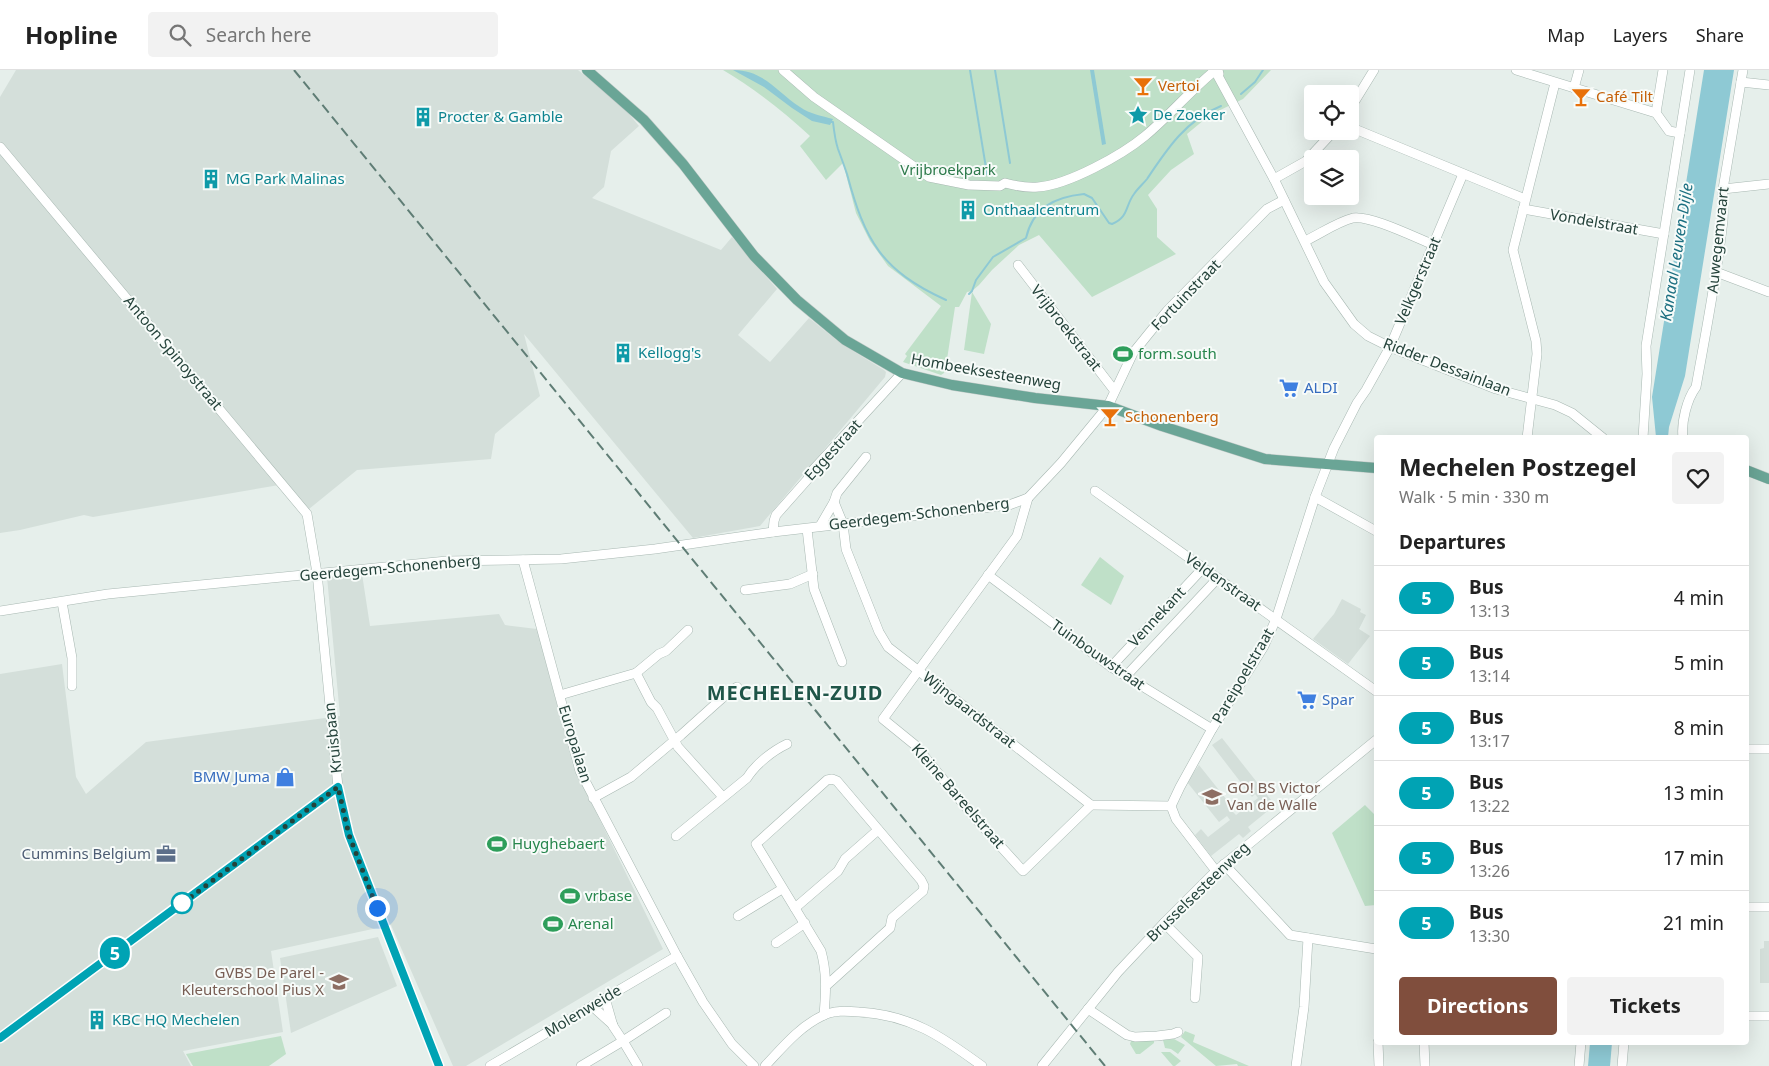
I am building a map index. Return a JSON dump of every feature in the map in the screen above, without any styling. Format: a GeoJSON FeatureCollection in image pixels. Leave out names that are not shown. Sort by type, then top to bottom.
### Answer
{"type":"FeatureCollection","features":[{"type":"Feature","properties":{"kind":"main road","name":"Hombeeksesteenweg"},"geometry":{"type":"LineString","coordinates":[[587,70],[644,120],[683,164],[754,256],[797,300],[845,340],[902,374],[952,385],[1035,398],[1108,406],[1162,426],[1265,459],[1374,468]]}},
{"type":"Feature","properties":{"kind":"main road"},"geometry":{"type":"LineString","coordinates":[[1749,471],[1768,478]]}},
{"type":"Feature","properties":{"kind":"street"},"geometry":{"type":"LineString","coordinates":[[783,70],[814,97],[929,177],[969,185],[1000,186],[1004,183],[1021,187],[1041,187],[1068,179],[1115,157],[1144,137],[1215,72]]}},
{"type":"Feature","properties":{"kind":"street"},"geometry":{"type":"LineString","coordinates":[[1359,94],[1374,70]]}},
{"type":"Feature","properties":{"kind":"street"},"geometry":{"type":"LineString","coordinates":[[1516,70],[1656,113],[1669,131],[1680,133]]}},
{"type":"Feature","properties":{"kind":"street"},"geometry":{"type":"LineString","coordinates":[[1574,88],[1578,70]]}},
{"type":"Feature","properties":{"kind":"street"},"geometry":{"type":"LineString","coordinates":[[1656,113],[1663,70]]}},
{"type":"Feature","properties":{"kind":"street"},"geometry":{"type":"LineString","coordinates":[[1643,435],[1648,374],[1646,346],[1690,70]]}},
{"type":"Feature","properties":{"kind":"street","name":"Auwegemvaart"},"geometry":{"type":"LineString","coordinates":[[1683,435],[1689,396],[1696,387],[1716,272],[1723,217],[1723,190],[1742,70]]}},
{"type":"Feature","properties":{"kind":"street","name":"Ridder Dessainlaan"},"geometry":{"type":"LineString","coordinates":[[1215,72],[1274,179],[1324,282],[1354,324],[1368,336],[1390,347],[1496,389],[1555,406],[1572,413],[1599,435]]}},
{"type":"Feature","properties":{"kind":"street"},"geometry":{"type":"LineString","coordinates":[[1741,82],[1769,86]]}},
{"type":"Feature","properties":{"kind":"street"},"geometry":{"type":"LineString","coordinates":[[1527,435],[1537,354],[1536,341],[1513,250],[1555,83]]}},
{"type":"Feature","properties":{"kind":"street"},"geometry":{"type":"LineString","coordinates":[[1359,131],[1525,199]]}},
{"type":"Feature","properties":{"kind":"street"},"geometry":{"type":"LineString","coordinates":[[1274,179],[1306,161],[1326,140]]}},
{"type":"Feature","properties":{"kind":"street","name":"Antoon Spinoystraat"},"geometry":{"type":"LineString","coordinates":[[0,147],[307,514],[316,573]]}},
{"type":"Feature","properties":{"kind":"street","name":"Velkgerstraat"},"geometry":{"type":"LineString","coordinates":[[1327,465],[1357,403],[1390,347],[1463,174]]}},
{"type":"Feature","properties":{"kind":"street"},"geometry":{"type":"LineString","coordinates":[[1723,190],[1769,184]]}},
{"type":"Feature","properties":{"kind":"street","name":"Fortuinstraat"},"geometry":{"type":"LineString","coordinates":[[1108,406],[1132,353],[1167,311],[1267,209],[1284,200]]}},
{"type":"Feature","properties":{"kind":"street","name":"Vondelstraat"},"geometry":{"type":"LineString","coordinates":[[1523,209],[1664,234]]}},
{"type":"Feature","properties":{"kind":"street"},"geometry":{"type":"LineString","coordinates":[[1304,241],[1355,218],[1364,218],[1434,245]]}},
{"type":"Feature","properties":{"kind":"street","name":"Vrijbroekstraat"},"geometry":{"type":"LineString","coordinates":[[1018,266],[1114,390]]}},
{"type":"Feature","properties":{"kind":"street"},"geometry":{"type":"LineString","coordinates":[[1716,272],[1769,292]]}},
{"type":"Feature","properties":{"kind":"street","name":"Eggestraat"},"geometry":{"type":"LineString","coordinates":[[773,532],[776,515],[812,472],[902,374]]}},
{"type":"Feature","properties":{"kind":"street","name":"Geerdegem-Schonenberg"},"geometry":{"type":"LineString","coordinates":[[0,610],[108,594],[316,573],[448,561],[561,559],[661,549],[773,532],[1009,504],[1028,498],[1061,463],[1108,406]]}},
{"type":"Feature","properties":{"kind":"street"},"geometry":{"type":"LineString","coordinates":[[820,526],[837,493],[866,457]]}},
{"type":"Feature","properties":{"kind":"street","name":"Pareipoelstraat"},"geometry":{"type":"LineString","coordinates":[[1172,806],[1212,729],[1264,646],[1276,619],[1327,465]]}},
{"type":"Feature","properties":{"kind":"street","name":"Veldenstraat"},"geometry":{"type":"LineString","coordinates":[[1095,490],[1374,690]]}},
{"type":"Feature","properties":{"kind":"street"},"geometry":{"type":"LineString","coordinates":[[1315,497],[1374,530]]}},
{"type":"Feature","properties":{"kind":"street","name":"Kleine Bareelstraat"},"geometry":{"type":"LineString","coordinates":[[1028,498],[1017,536],[883,719],[916,745],[974,817],[1023,871],[1091,806]]}},
{"type":"Feature","properties":{"kind":"street","name":"Wijngaardstraat"},"geometry":{"type":"LineString","coordinates":[[834,502],[843,524],[846,549],[888,647],[1091,806]]}},
{"type":"Feature","properties":{"kind":"street","name":"Geerdegem-Schonenberg"},"geometry":{"type":"LineString","coordinates":[[807,529],[814,589],[842,662]]}},
{"type":"Feature","properties":{"kind":"street","name":"Europalaan"},"geometry":{"type":"LineString","coordinates":[[523,560],[580,771],[677,956],[718,1024],[732,1044],[754,1066]]}},
{"type":"Feature","properties":{"kind":"street","name":"Vennekant"},"geometry":{"type":"LineString","coordinates":[[1111,667],[1203,568]]}},
{"type":"Feature","properties":{"kind":"street","name":"Kruisbaan"},"geometry":{"type":"LineString","coordinates":[[316,573],[338,787],[349,835],[439,1066]]}},
{"type":"Feature","properties":{"kind":"street"},"geometry":{"type":"LineString","coordinates":[[745,590],[790,584],[812,574]]}},
{"type":"Feature","properties":{"kind":"street","name":"Tuinbouwstraat"},"geometry":{"type":"LineString","coordinates":[[988,575],[1111,667],[1212,729]]}},
{"type":"Feature","properties":{"kind":"street","name":"Vennekant"},"geometry":{"type":"LineString","coordinates":[[1126,676],[1218,578]]}},
{"type":"Feature","properties":{"kind":"street"},"geometry":{"type":"LineString","coordinates":[[62,602],[72,658],[72,686]]}},
{"type":"Feature","properties":{"kind":"street"},"geometry":{"type":"LineString","coordinates":[[560,695],[636,673],[659,654],[666,651],[688,630]]}},
{"type":"Feature","properties":{"kind":"street"},"geometry":{"type":"LineString","coordinates":[[636,673],[674,740],[695,767],[701,771],[723,797]]}},
{"type":"Feature","properties":{"kind":"street"},"geometry":{"type":"LineString","coordinates":[[593,798],[631,777],[702,717],[707,710],[737,687]]}},
{"type":"Feature","properties":{"kind":"street","name":"Brusselsesteenweg"},"geometry":{"type":"LineString","coordinates":[[1042,1066],[1118,972],[1216,871],[1374,742]]}},
{"type":"Feature","properties":{"kind":"street"},"geometry":{"type":"LineString","coordinates":[[676,836],[747,778],[751,772],[780,747],[787,744]]}},
{"type":"Feature","properties":{"kind":"street"},"geometry":{"type":"LineString","coordinates":[[1749,749],[1769,749]]}},
{"type":"Feature","properties":{"kind":"street"},"geometry":{"type":"LineString","coordinates":[[824,1015],[827,985],[825,965],[821,951],[756,844],[827,780],[832,778],[837,781],[921,880],[924,886],[923,891],[892,918],[890,928],[827,985]]}},
{"type":"Feature","properties":{"kind":"street"},"geometry":{"type":"LineString","coordinates":[[1,1036],[338,787]]}},
{"type":"Feature","properties":{"kind":"street"},"geometry":{"type":"LineString","coordinates":[[1091,806],[1172,806],[1176,819],[1216,871]]}},
{"type":"Feature","properties":{"kind":"street"},"geometry":{"type":"LineString","coordinates":[[795,908],[838,871],[845,859],[878,830]]}},
{"type":"Feature","properties":{"kind":"street"},"geometry":{"type":"LineString","coordinates":[[1224,864],[1290,935],[1374,949]]}},
{"type":"Feature","properties":{"kind":"street"},"geometry":{"type":"LineString","coordinates":[[738,916],[782,889]]}},
{"type":"Feature","properties":{"kind":"street"},"geometry":{"type":"LineString","coordinates":[[1749,907],[1769,907]]}},
{"type":"Feature","properties":{"kind":"street"},"geometry":{"type":"LineString","coordinates":[[776,943],[805,923]]}},
{"type":"Feature","properties":{"kind":"street"},"geometry":{"type":"LineString","coordinates":[[1164,923],[1198,957],[1195,998]]}},
{"type":"Feature","properties":{"kind":"street"},"geometry":{"type":"LineString","coordinates":[[1296,1066],[1304,1007],[1308,938]]}},
{"type":"Feature","properties":{"kind":"street","name":"Molenweide"},"geometry":{"type":"LineString","coordinates":[[490,1066],[677,956]]}},
{"type":"Feature","properties":{"kind":"street"},"geometry":{"type":"LineString","coordinates":[[605,998],[613,1026]]}},
{"type":"Feature","properties":{"kind":"street"},"geometry":{"type":"LineString","coordinates":[[592,1006],[613,1026],[638,1066]]}},
{"type":"Feature","properties":{"kind":"street"},"geometry":{"type":"LineString","coordinates":[[1088,1008],[1126,1035],[1135,1037],[1158,1036],[1178,1032]]}},
{"type":"Feature","properties":{"kind":"street"},"geometry":{"type":"LineString","coordinates":[[765,1066],[800,1030],[824,1015],[844,1011],[890,1015],[922,1026],[982,1066]]}},
{"type":"Feature","properties":{"kind":"street"},"geometry":{"type":"LineString","coordinates":[[581,1066],[666,1013]]}},
{"type":"Feature","properties":{"kind":"street"},"geometry":{"type":"LineString","coordinates":[[1749,1016],[1769,1016]]}},
{"type":"Feature","properties":{"kind":"street"},"geometry":{"type":"LineString","coordinates":[[1378,1045],[1379,1066]]}},
{"type":"Feature","properties":{"kind":"street"},"geometry":{"type":"LineString","coordinates":[[1424,1045],[1425,1066]]}},
{"type":"Feature","properties":{"kind":"street"},"geometry":{"type":"LineString","coordinates":[[1579,1066],[1581,1045]]}},
{"type":"Feature","properties":{"kind":"street"},"geometry":{"type":"LineString","coordinates":[[1622,1066],[1624,1045]]}},
{"type":"Feature","properties":{"kind":"shaded area"},"geometry":{"type":"Polygon","coordinates":[[[16,70],[578,70],[623,107],[639,126],[611,151],[604,187],[592,198],[721,250],[732,237],[777,289],[738,335],[770,362],[809,318],[840,343],[884,370],[886,372],[885,377],[760,526],[693,538],[524,334],[540,396],[495,434],[491,459],[357,470],[309,509],[285,484],[93,517],[84,515],[0,533],[0,97],[16,70]]]}},
{"type":"Feature","properties":{"kind":"shaded area"},"geometry":{"type":"Polygon","coordinates":[[[362,574],[370,626],[499,614],[505,625],[537,629],[573,765],[663,949],[466,1066],[453,1066],[391,925],[271,951],[283,1032],[183,1051],[191,1066],[0,1066],[0,674],[62,664],[76,777],[86,794],[146,742],[340,716],[327,577],[362,574]]]}},
{"type":"Feature","properties":{"kind":"shaded area"},"geometry":{"type":"Polygon","coordinates":[[[1342,599],[1361,609],[1360,612],[1366,615],[1359,629],[1370,636],[1348,664],[1313,639],[1334,614],[1342,599]]]}},
{"type":"Feature","properties":{"kind":"shaded area","name":"GO! BS Victor Van de Walle"},"geometry":{"type":"Polygon","coordinates":[[[1222,738],[1275,805],[1248,827],[1251,831],[1243,838],[1239,834],[1211,856],[1195,835],[1201,829],[1208,837],[1230,820],[1227,816],[1219,822],[1187,782],[1199,765],[1234,809],[1232,811],[1236,815],[1258,798],[1255,794],[1252,797],[1212,745],[1222,738]]]}},
{"type":"Feature","properties":{"kind":"shaded area","name":"GVBS De Parel - Kleuterschool Pius X"},"geometry":{"type":"Polygon","coordinates":[[[378,937],[397,986],[291,1033],[280,958],[378,937]]]}},
{"type":"Feature","properties":{"kind":"shaded area"},"geometry":{"type":"Polygon","coordinates":[[[1764,941],[1769,941],[1769,983],[1760,983],[1760,949],[1764,948],[1764,941]]]}},
{"type":"Feature","properties":{"kind":"green space","name":"Vrijbroekpark"},"geometry":{"type":"Polygon","coordinates":[[[723,70],[1271,70],[1243,99],[1210,115],[1187,134],[1194,154],[1171,170],[1148,195],[1157,209],[1157,237],[1176,254],[1092,297],[1039,235],[1019,245],[979,285],[972,291],[967,292],[959,307],[955,307],[946,366],[944,373],[941,375],[903,362],[907,356],[905,354],[941,306],[888,266],[870,241],[856,213],[843,163],[826,180],[800,146],[810,136],[768,101],[723,70]]]}},
{"type":"Feature","properties":{"kind":"green space"},"geometry":{"type":"Polygon","coordinates":[[[972,292],[991,324],[984,354],[964,350],[972,292]]]}},
{"type":"Feature","properties":{"kind":"green space"},"geometry":{"type":"Polygon","coordinates":[[[1100,557],[1124,576],[1111,605],[1081,585],[1100,557]]]}},
{"type":"Feature","properties":{"kind":"green space"},"geometry":{"type":"Polygon","coordinates":[[[1365,805],[1374,814],[1374,905],[1365,906],[1332,833],[1365,805]]]}},
{"type":"Feature","properties":{"kind":"green space"},"geometry":{"type":"Polygon","coordinates":[[[1185,1031],[1195,1035],[1193,1042],[1249,1066],[1238,1066],[1237,1064],[1216,1066],[1181,1037],[1185,1031]]]}},
{"type":"Feature","properties":{"kind":"green space"},"geometry":{"type":"Polygon","coordinates":[[[281,1036],[286,1054],[269,1066],[193,1066],[186,1054],[281,1036]]]}},
{"type":"Feature","properties":{"kind":"green space"},"geometry":{"type":"Polygon","coordinates":[[[1174,1039],[1185,1045],[1178,1054],[1171,1049],[1165,1048],[1163,1040],[1174,1039]]]}},
{"type":"Feature","properties":{"kind":"green space"},"geometry":{"type":"Polygon","coordinates":[[[1131,1041],[1154,1041],[1154,1043],[1140,1054],[1136,1054],[1130,1044],[1131,1041]]]}},
{"type":"Feature","properties":{"kind":"green space"},"geometry":{"type":"Polygon","coordinates":[[[1161,1052],[1170,1052],[1181,1061],[1173,1066],[1161,1052]]]}},
{"type":"Feature","properties":{"kind":"water"},"geometry":{"type":"Polygon","coordinates":[[[733,70],[744,71],[762,78],[804,109],[833,119],[830,125],[812,121],[764,87],[733,70]]]}},
{"type":"Feature","properties":{"kind":"water"},"geometry":{"type":"Polygon","coordinates":[[[1090,70],[1094,70],[1106,144],[1102,145],[1090,70]]]}},
{"type":"Feature","properties":{"kind":"water","name":"Kanaal Leuven-Dijle"},"geometry":{"type":"Polygon","coordinates":[[[1704,70],[1734,70],[1685,376],[1668,435],[1656,435],[1652,397],[1704,70]]]}},
{"type":"Feature","properties":{"kind":"water"},"geometry":{"type":"Polygon","coordinates":[[[1590,1045],[1612,1045],[1610,1066],[1588,1066],[1590,1045]]]}},
{"type":"Feature","properties":{"kind":"waterway"},"geometry":{"type":"LineString","coordinates":[[970,70],[987,174]]}},
{"type":"Feature","properties":{"kind":"waterway"},"geometry":{"type":"LineString","coordinates":[[995,70],[1010,163]]}},
{"type":"Feature","properties":{"kind":"waterway"},"geometry":{"type":"LineString","coordinates":[[1241,94],[1255,82],[1263,70]]}},
{"type":"Feature","properties":{"kind":"waterway"},"geometry":{"type":"LineString","coordinates":[[969,294],[976,280],[993,257],[1026,238],[1034,219],[1046,206],[1054,201],[1084,194],[1092,198],[1109,223],[1112,224],[1117,221],[1124,215],[1131,198],[1178,136],[1197,119],[1221,106]]}},
{"type":"Feature","properties":{"kind":"waterway"},"geometry":{"type":"LineString","coordinates":[[830,122],[833,122],[837,146],[861,218],[879,251],[891,265],[906,277],[946,300]]}},
{"type":"Feature","properties":{"kind":"railway"},"geometry":{"type":"LineString","coordinates":[[294,70],[1105,1066]]}},
{"type":"Feature","properties":{"kind":"bus line","name":"5"},"geometry":{"type":"LineString","coordinates":[[0,1038],[338,787],[349,835],[439,1066]]}},
{"type":"Feature","properties":{"kind":"place","name":"Vertoi"},"geometry":{"type":"Point","coordinates":[1143,86]}},
{"type":"Feature","properties":{"kind":"place","name":"Café Tilt"},"geometry":{"type":"Point","coordinates":[1581,97]}},
{"type":"Feature","properties":{"kind":"place","name":"De Zoeker"},"geometry":{"type":"Point","coordinates":[1138,115]}},
{"type":"Feature","properties":{"kind":"place","name":"Procter & Gamble"},"geometry":{"type":"Point","coordinates":[423,117]}},
{"type":"Feature","properties":{"kind":"place","name":"MG Park Malinas"},"geometry":{"type":"Point","coordinates":[211,179]}},
{"type":"Feature","properties":{"kind":"place","name":"Onthaalcentrum"},"geometry":{"type":"Point","coordinates":[968,210]}},
{"type":"Feature","properties":{"kind":"place","name":"Kellogg's"},"geometry":{"type":"Point","coordinates":[623,353]}},
{"type":"Feature","properties":{"kind":"place","name":"form.south"},"geometry":{"type":"Point","coordinates":[1123,354]}},
{"type":"Feature","properties":{"kind":"place","name":"ALDI"},"geometry":{"type":"Point","coordinates":[1289,388]}},
{"type":"Feature","properties":{"kind":"place","name":"Schonenberg"},"geometry":{"type":"Point","coordinates":[1110,417]}},
{"type":"Feature","properties":{"kind":"place","name":"Spar"},"geometry":{"type":"Point","coordinates":[1307,700]}},
{"type":"Feature","properties":{"kind":"place","name":"BMW Juma"},"geometry":{"type":"Point","coordinates":[285,777]}},
{"type":"Feature","properties":{"kind":"place","name":"GO! BS Victor Van de Walle"},"geometry":{"type":"Point","coordinates":[1212,797]}},
{"type":"Feature","properties":{"kind":"place","name":"Huyghebaert"},"geometry":{"type":"Point","coordinates":[497,844]}},
{"type":"Feature","properties":{"kind":"place","name":"Cummins Belgium"},"geometry":{"type":"Point","coordinates":[166,854]}},
{"type":"Feature","properties":{"kind":"place","name":"vrbase"},"geometry":{"type":"Point","coordinates":[570,896]}},
{"type":"Feature","properties":{"kind":"place","name":"Arenal"},"geometry":{"type":"Point","coordinates":[553,924]}},
{"type":"Feature","properties":{"kind":"place","name":"GVBS De Parel - Kleuterschool Pius X"},"geometry":{"type":"Point","coordinates":[339,982]}},
{"type":"Feature","properties":{"kind":"place","name":"KBC HQ Mechelen"},"geometry":{"type":"Point","coordinates":[97,1020]}},
{"type":"Feature","properties":{"kind":"district","name":"MECHELEN-ZUID"},"geometry":{"type":"Point","coordinates":[795,693]}},
{"type":"Feature","properties":{"kind":"route"},"geometry":{"type":"LineString","coordinates":[[182,903],[176,908],[338,787],[349,835],[377,908]]}}]}
